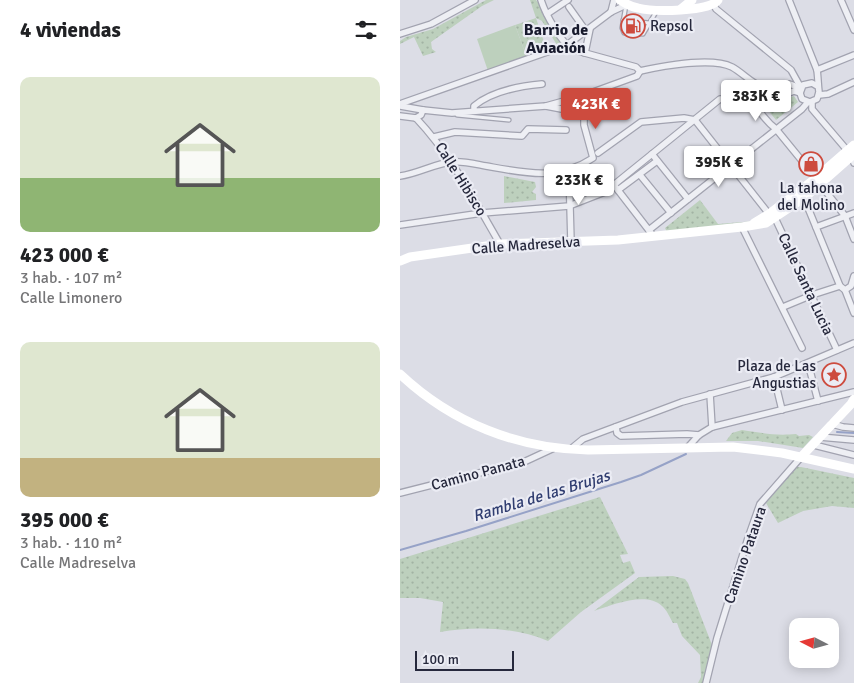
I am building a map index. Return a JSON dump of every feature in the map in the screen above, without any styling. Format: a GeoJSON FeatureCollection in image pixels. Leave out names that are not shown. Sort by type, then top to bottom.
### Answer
{"type":"FeatureCollection","features":[{"type":"Feature","properties":{"kind":"street"},"geometry":{"type":"LineString","coordinates":[[400,34],[431,24],[475,0]]}},
{"type":"Feature","properties":{"kind":"street"},"geometry":{"type":"LineString","coordinates":[[541,0],[547,14],[567,45],[574,50],[636,67],[640,71]]}},
{"type":"Feature","properties":{"kind":"street"},"geometry":{"type":"LineString","coordinates":[[547,14],[568,0]]}},
{"type":"Feature","properties":{"kind":"street"},"geometry":{"type":"LineString","coordinates":[[611,12],[614,0]]}},
{"type":"Feature","properties":{"kind":"street"},"geometry":{"type":"LineString","coordinates":[[681,9],[692,0]]}},
{"type":"Feature","properties":{"kind":"street"},"geometry":{"type":"LineString","coordinates":[[616,187],[651,233],[670,212],[731,166],[810,102],[817,99],[819,94],[817,70],[789,0]]}},
{"type":"Feature","properties":{"kind":"street"},"geometry":{"type":"LineString","coordinates":[[840,0],[854,30]]}},
{"type":"Feature","properties":{"kind":"street"},"geometry":{"type":"LineString","coordinates":[[400,105],[567,45],[623,2],[639,8],[657,11],[685,10],[713,2],[716,9],[792,70],[801,90],[802,99],[810,102]]}},
{"type":"Feature","properties":{"kind":"street"},"geometry":{"type":"LineString","coordinates":[[569,7],[588,30],[584,53]]}},
{"type":"Feature","properties":{"kind":"street"},"geometry":{"type":"LineString","coordinates":[[817,70],[854,54]]}},
{"type":"Feature","properties":{"kind":"street"},"geometry":{"type":"LineString","coordinates":[[640,71],[704,63],[721,64],[732,68],[765,88],[779,87],[792,83],[801,90]]}},
{"type":"Feature","properties":{"kind":"street"},"geometry":{"type":"LineString","coordinates":[[400,105],[452,113],[546,106],[582,96],[637,76],[640,71]]}},
{"type":"Feature","properties":{"kind":"street"},"geometry":{"type":"LineString","coordinates":[[616,187],[652,154],[720,98],[749,99],[754,101],[768,100],[801,90],[809,82],[818,86]]}},
{"type":"Feature","properties":{"kind":"street"},"geometry":{"type":"LineString","coordinates":[[819,94],[828,94],[854,82]]}},
{"type":"Feature","properties":{"kind":"street"},"geometry":{"type":"LineString","coordinates":[[474,110],[474,106],[482,99],[529,85],[542,84]]}},
{"type":"Feature","properties":{"kind":"street"},"geometry":{"type":"LineString","coordinates":[[754,101],[845,216],[854,239]]}},
{"type":"Feature","properties":{"kind":"street"},"geometry":{"type":"LineString","coordinates":[[772,216],[852,154],[812,109],[810,102]]}},
{"type":"Feature","properties":{"kind":"street"},"geometry":{"type":"LineString","coordinates":[[400,176],[451,162],[537,174],[569,170],[585,164],[593,158],[584,125],[584,115],[546,106]]}},
{"type":"Feature","properties":{"kind":"street"},"geometry":{"type":"LineString","coordinates":[[400,116],[416,118],[421,115],[423,110]]}},
{"type":"Feature","properties":{"kind":"street","name":"Calle Hibisco"},"geometry":{"type":"LineString","coordinates":[[416,118],[434,137],[451,162],[500,244]]}},
{"type":"Feature","properties":{"kind":"street"},"geometry":{"type":"LineString","coordinates":[[598,153],[641,122],[684,118],[695,120]]}},
{"type":"Feature","properties":{"kind":"street","name":"Calle Santa Lucia"},"geometry":{"type":"LineString","coordinates":[[695,120],[772,216],[812,295],[837,350]]}},
{"type":"Feature","properties":{"kind":"street"},"geometry":{"type":"LineString","coordinates":[[434,137],[455,132],[522,136],[528,129],[566,130]]}},
{"type":"Feature","properties":{"kind":"street"},"geometry":{"type":"LineString","coordinates":[[652,154],[688,199]]}},
{"type":"Feature","properties":{"kind":"street"},"geometry":{"type":"LineString","coordinates":[[400,225],[482,213],[569,206],[605,192],[640,175],[658,161]]}},
{"type":"Feature","properties":{"kind":"street"},"geometry":{"type":"LineString","coordinates":[[569,170],[571,242]]}},
{"type":"Feature","properties":{"kind":"street"},"geometry":{"type":"LineString","coordinates":[[640,175],[670,212]]}},
{"type":"Feature","properties":{"kind":"street"},"geometry":{"type":"LineString","coordinates":[[802,348],[742,228],[772,216],[804,198],[818,181]]}},
{"type":"Feature","properties":{"kind":"street"},"geometry":{"type":"LineString","coordinates":[[804,198],[816,227],[847,287],[854,313]]}},
{"type":"Feature","properties":{"kind":"street"},"geometry":{"type":"LineString","coordinates":[[816,227],[854,213]]}},
{"type":"Feature","properties":{"kind":"street","name":"Calle Madreselva"},"geometry":{"type":"LineString","coordinates":[[400,260],[500,244],[571,242],[651,233],[742,228]]}},
{"type":"Feature","properties":{"kind":"street"},"geometry":{"type":"LineString","coordinates":[[782,307],[812,295],[847,287],[854,276]]}},
{"type":"Feature","properties":{"kind":"street"},"geometry":{"type":"LineString","coordinates":[[570,450],[583,439],[682,402],[774,377],[854,343]]}},
{"type":"Feature","properties":{"kind":"street"},"geometry":{"type":"LineString","coordinates":[[808,363],[818,401]]}},
{"type":"Feature","properties":{"kind":"street"},"geometry":{"type":"LineString","coordinates":[[400,374],[432,401],[452,414],[474,425],[517,441],[570,450],[688,447],[750,448],[802,456],[854,469]]}},
{"type":"Feature","properties":{"kind":"street"},"geometry":{"type":"LineString","coordinates":[[774,377],[782,410]]}},
{"type":"Feature","properties":{"kind":"street"},"geometry":{"type":"LineString","coordinates":[[688,447],[699,435],[712,427],[854,392]]}},
{"type":"Feature","properties":{"kind":"street"},"geometry":{"type":"LineString","coordinates":[[710,394],[712,427]]}},
{"type":"Feature","properties":{"kind":"street","name":"Camino Pataura"},"geometry":{"type":"LineString","coordinates":[[706,683],[720,629],[760,504],[854,399]]}},
{"type":"Feature","properties":{"kind":"street"},"geometry":{"type":"LineString","coordinates":[[832,424],[843,428],[854,428]]}},
{"type":"Feature","properties":{"kind":"street"},"geometry":{"type":"LineString","coordinates":[[616,427],[621,436]]}},
{"type":"Feature","properties":{"kind":"street"},"geometry":{"type":"LineString","coordinates":[[608,430],[612,436],[699,435]]}},
{"type":"Feature","properties":{"kind":"street"},"geometry":{"type":"LineString","coordinates":[[589,450],[586,445],[590,437]]}},
{"type":"Feature","properties":{"kind":"street"},"geometry":{"type":"LineString","coordinates":[[820,437],[854,440]]}},
{"type":"Feature","properties":{"kind":"street"},"geometry":{"type":"LineString","coordinates":[[820,460],[815,454],[814,445],[854,456]]}},
{"type":"Feature","properties":{"kind":"street","name":"Camino Panata"},"geometry":{"type":"LineString","coordinates":[[400,493],[526,461],[554,448]]}},
{"type":"Feature","properties":{"kind":"lane"},"geometry":{"type":"LineString","coordinates":[[623,2],[622,28],[624,32],[643,34],[657,11]]}},
{"type":"Feature","properties":{"kind":"lane"},"geometry":{"type":"LineString","coordinates":[[623,20],[650,23]]}},
{"type":"Feature","properties":{"kind":"lane"},"geometry":{"type":"LineString","coordinates":[[452,113],[509,120]]}},
{"type":"Feature","properties":{"kind":"green space"},"geometry":{"type":"Polygon","coordinates":[[[486,0],[494,0],[482,6],[431,42],[432,49],[436,52],[423,56],[414,37],[400,44],[400,41],[406,37],[433,29],[486,0]]]}},
{"type":"Feature","properties":{"kind":"green space"},"geometry":{"type":"Polygon","coordinates":[[[530,0],[536,0],[541,6],[542,14],[545,15],[564,43],[557,45],[542,21],[536,18],[530,0]]]}},
{"type":"Feature","properties":{"kind":"green space"},"geometry":{"type":"Polygon","coordinates":[[[536,18],[547,51],[527,58],[515,25],[536,18]]]}},
{"type":"Feature","properties":{"kind":"green space"},"geometry":{"type":"Polygon","coordinates":[[[515,25],[527,58],[488,71],[477,39],[515,25]]]}},
{"type":"Feature","properties":{"kind":"green space"},"geometry":{"type":"Polygon","coordinates":[[[794,96],[798,102],[776,120],[763,104],[769,105],[794,96]]]}},
{"type":"Feature","properties":{"kind":"green space"},"geometry":{"type":"Polygon","coordinates":[[[596,167],[601,186],[577,195],[575,177],[596,167]]]}},
{"type":"Feature","properties":{"kind":"green space"},"geometry":{"type":"Polygon","coordinates":[[[504,176],[535,182],[536,187],[532,192],[536,194],[536,200],[504,203],[504,176]]]}},
{"type":"Feature","properties":{"kind":"green space"},"geometry":{"type":"Polygon","coordinates":[[[700,200],[718,224],[755,221],[667,232],[665,228],[700,200]]]}},
{"type":"Feature","properties":{"kind":"green space"},"geometry":{"type":"Polygon","coordinates":[[[742,430],[775,434],[796,434],[799,436],[809,435],[813,437],[803,448],[758,441],[726,441],[732,433],[742,430]]]}},
{"type":"Feature","properties":{"kind":"green space"},"geometry":{"type":"Polygon","coordinates":[[[797,467],[854,478],[854,508],[832,506],[803,511],[778,523],[766,503],[797,467]]]}},
{"type":"Feature","properties":{"kind":"green space"},"geometry":{"type":"Polygon","coordinates":[[[600,497],[628,554],[620,555],[623,563],[630,561],[635,573],[581,612],[548,641],[509,630],[467,629],[440,632],[443,602],[420,598],[400,598],[400,559],[600,497]]]}},
{"type":"Feature","properties":{"kind":"green space"},"geometry":{"type":"Polygon","coordinates":[[[673,576],[685,579],[688,583],[712,645],[710,660],[703,683],[698,683],[701,677],[700,655],[682,636],[677,623],[673,623],[662,606],[655,602],[638,599],[594,611],[639,577],[673,576]]]}},
{"type":"Feature","properties":{"kind":"waterway","name":"Rambla de las Brujas"},"geometry":{"type":"LineString","coordinates":[[837,432],[854,433]]}},
{"type":"Feature","properties":{"kind":"waterway","name":"Rambla de las Brujas"},"geometry":{"type":"LineString","coordinates":[[400,550],[621,482],[686,454]]}},
{"type":"Feature","properties":{"kind":"place","name":"Repsol"},"geometry":{"type":"Point","coordinates":[633,26]}},
{"type":"Feature","properties":{"kind":"place","name":"La tahona del Molino"},"geometry":{"type":"Point","coordinates":[811,164]}},
{"type":"Feature","properties":{"kind":"place","name":"Plaza de Las Angustias"},"geometry":{"type":"Point","coordinates":[834,375]}},
{"type":"Feature","properties":{"kind":"district","name":"Barrio de Aviación"},"geometry":{"type":"Point","coordinates":[556,38]}}]}
